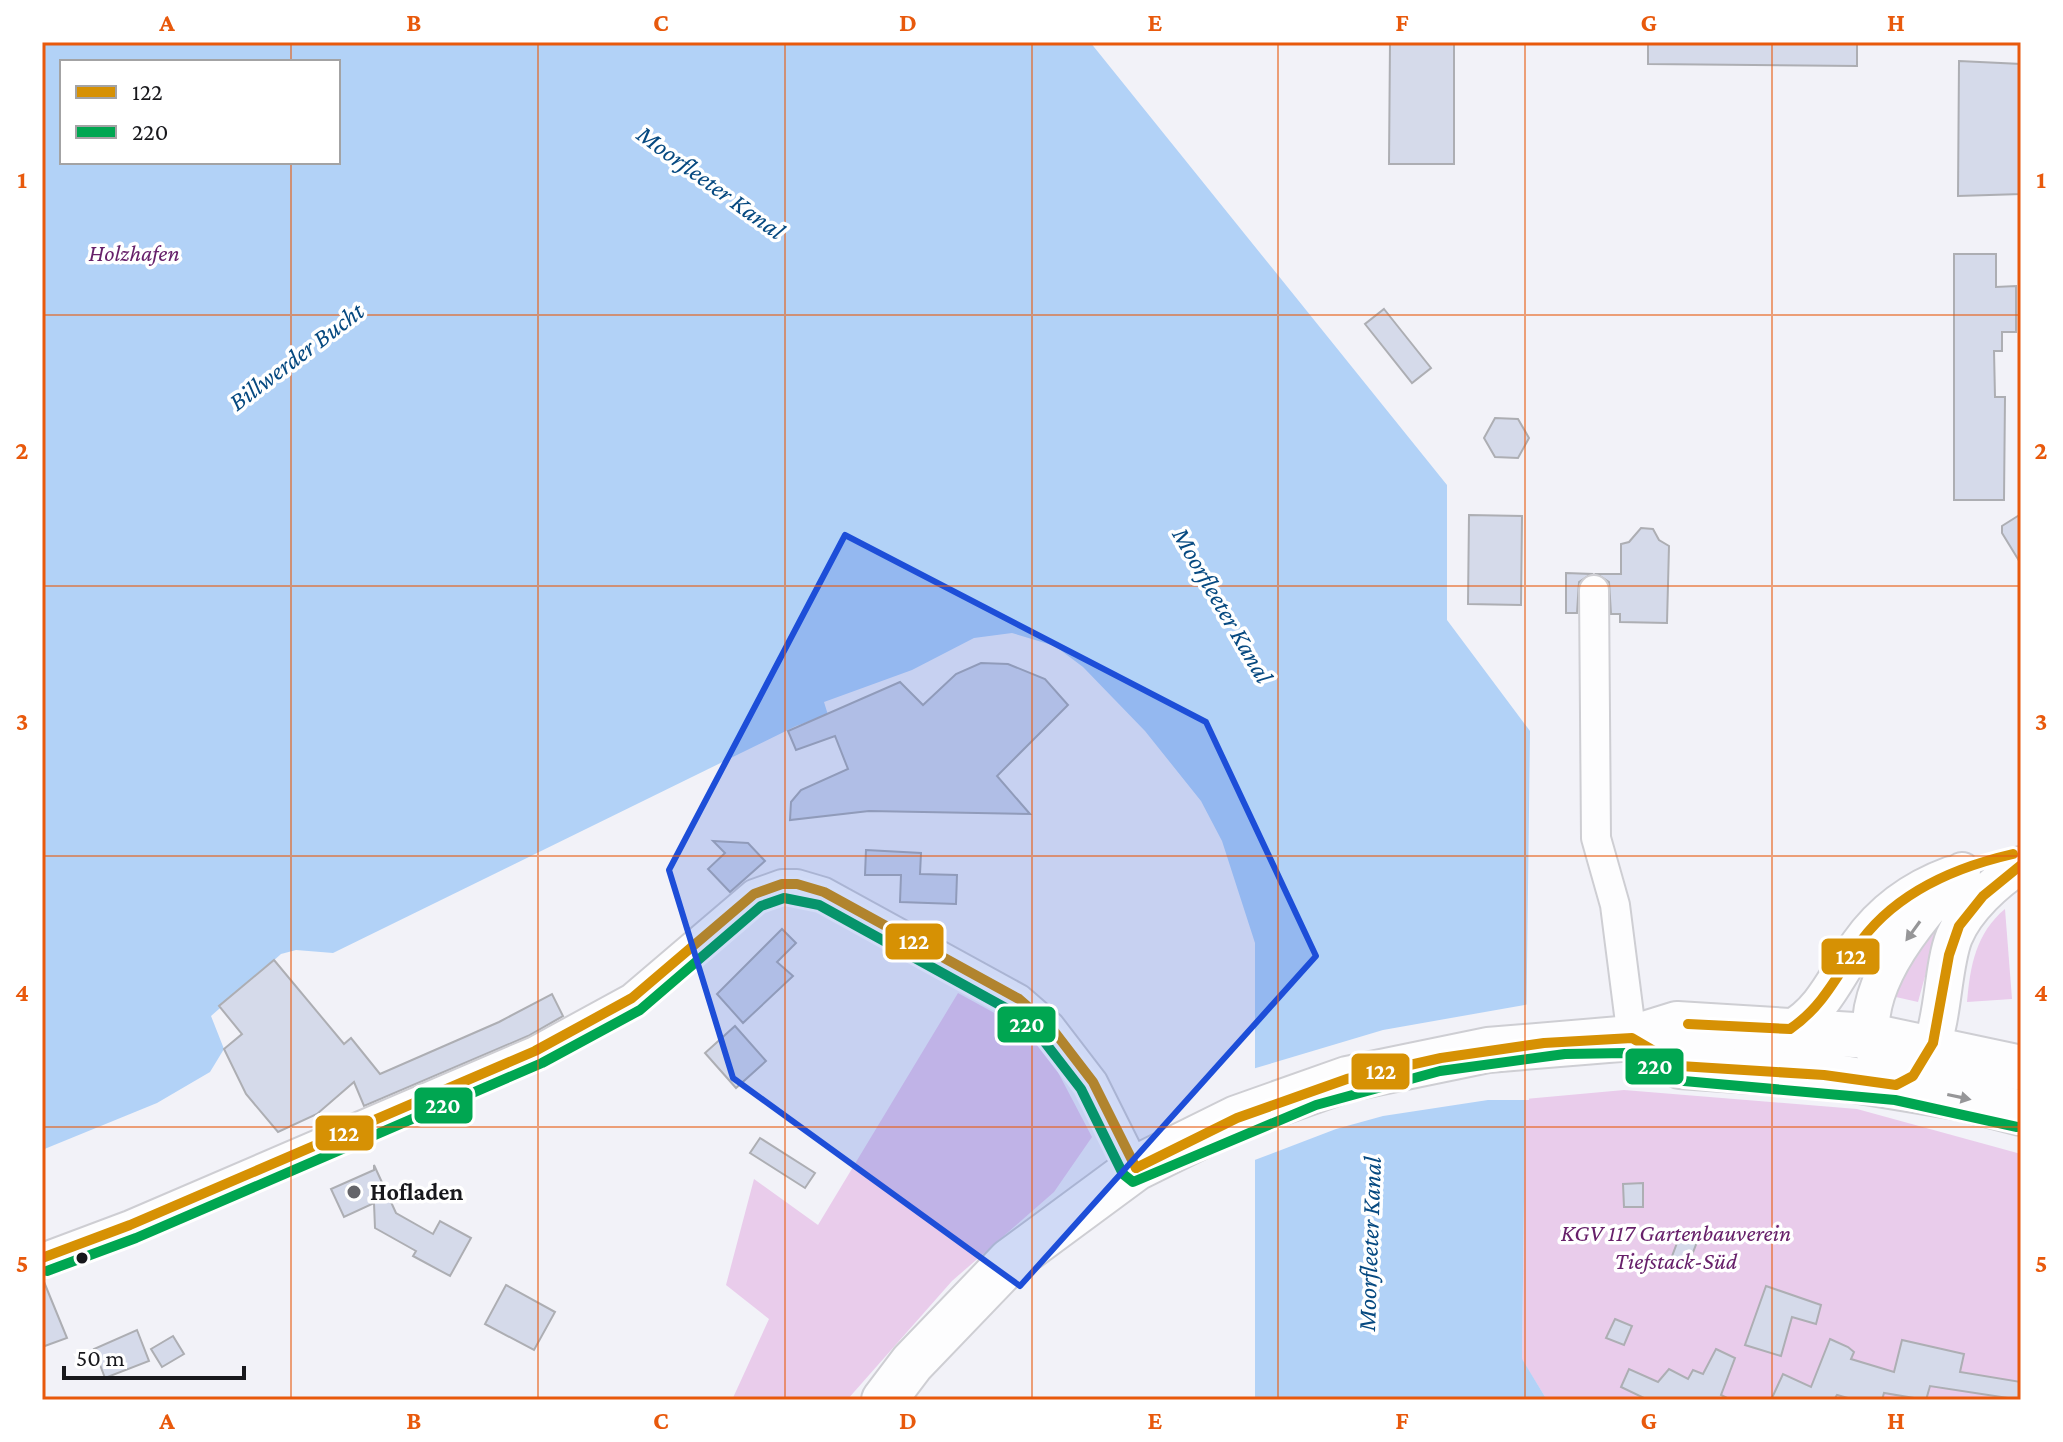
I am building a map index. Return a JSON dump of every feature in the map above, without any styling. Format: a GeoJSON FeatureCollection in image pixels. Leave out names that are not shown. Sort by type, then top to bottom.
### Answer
{"type":"FeatureCollection","features":[{"type":"Feature","properties":{"kind":"main road"},"geometry":{"type":"LineString","coordinates":[[884,1400],[912,1363],[1010,1261],[1136,1168],[1187,1141],[1287,1099],[1374,1072],[1488,1050],[1632,1038],[1677,1024],[1870,1036],[2021,1068]]}},
{"type":"Feature","properties":{"kind":"main road"},"geometry":{"type":"LineString","coordinates":[[1632,1038],[1680,1066],[1824,1075],[1896,1085],[2021,1113]]}},
{"type":"Feature","properties":{"kind":"street"},"geometry":{"type":"LineString","coordinates":[[1594,590],[1596,838],[1615,905],[1632,1038]]}},
{"type":"Feature","properties":{"kind":"street"},"geometry":{"type":"LineString","coordinates":[[1790,1029],[1815,1010],[1881,917],[1908,894],[1962,871],[2021,852]]}},
{"type":"Feature","properties":{"kind":"street"},"geometry":{"type":"LineString","coordinates":[[1962,871],[1929,908],[1891,964],[1873,1005],[1870,1036],[1880,1064],[1896,1085],[1921,1070],[1933,1048],[1941,982],[1955,934],[1980,900],[2021,865]]}},
{"type":"Feature","properties":{"kind":"street"},"geometry":{"type":"LineString","coordinates":[[42,1258],[130,1225],[535,1051],[632,998],[754,894],[782,884],[797,884],[824,892],[1019,999],[1050,1026],[1079,1059],[1136,1168]]}},
{"type":"Feature","properties":{"kind":"highlighted area"},"geometry":{"type":"Polygon","coordinates":[[[845,535],[1206,722],[1316,956],[1020,1286],[733,1078],[669,870],[845,535]]]}},
{"type":"Feature","properties":{"kind":"green space"},"geometry":{"type":"Polygon","coordinates":[[[1952,902],[1957,910],[1927,969],[1918,1002],[1887,995],[1952,902]]]}},
{"type":"Feature","properties":{"kind":"green space"},"geometry":{"type":"Polygon","coordinates":[[[2005,909],[2012,999],[1967,1002],[1976,951],[1987,929],[2005,909]]]}},
{"type":"Feature","properties":{"kind":"green space"},"geometry":{"type":"Polygon","coordinates":[[[958,993],[1040,1038],[1092,1137],[1054,1192],[952,1281],[847,1400],[732,1400],[769,1319],[726,1285],[754,1179],[818,1225],[958,993]]]}},
{"type":"Feature","properties":{"kind":"green space","name":"KGV 117 Gartenbauverein Tiefstack-Süd"},"geometry":{"type":"Polygon","coordinates":[[[1624,1090],[1857,1109],[2021,1154],[2021,1400],[1547,1400],[1522,1360],[1525,1099],[1624,1090]]]}},
{"type":"Feature","properties":{"kind":"water"},"geometry":{"type":"Polygon","coordinates":[[[42,42],[1090,42],[1447,485],[1447,620],[1530,731],[1522,1359],[1547,1400],[1255,1400],[1255,943],[1222,841],[1201,801],[1145,731],[1083,667],[1055,646],[1012,633],[974,638],[912,670],[824,702],[828,715],[796,726],[333,953],[296,950],[281,954],[211,1016],[224,1049],[210,1072],[157,1103],[42,1150],[42,42]]]}},
{"type":"Feature","properties":{"kind":"pier"},"geometry":{"type":"Polygon","coordinates":[[[1530,1004],[1529,1100],[1488,1100],[1383,1116],[1336,1129],[1252,1161],[1249,1070],[1383,1030],[1530,1004]]]}},
{"type":"Feature","properties":{"kind":"building"},"geometry":{"type":"Polygon","coordinates":[[[1390,42],[1454,42],[1454,164],[1389,164],[1390,42]]]}},
{"type":"Feature","properties":{"kind":"building"},"geometry":{"type":"Polygon","coordinates":[[[1648,42],[1857,42],[1857,66],[1648,64],[1648,42]]]}},
{"type":"Feature","properties":{"kind":"building"},"geometry":{"type":"Polygon","coordinates":[[[1959,61],[2021,64],[2021,194],[1958,196],[1959,61]]]}},
{"type":"Feature","properties":{"kind":"building"},"geometry":{"type":"Polygon","coordinates":[[[1954,254],[1996,254],[1996,287],[2016,286],[2016,332],[2002,332],[2002,351],[1994,351],[1995,397],[2005,397],[2004,500],[1954,500],[1954,254]]]}},
{"type":"Feature","properties":{"kind":"building"},"geometry":{"type":"Polygon","coordinates":[[[1384,309],[1431,368],[1412,383],[1365,324],[1384,309]]]}},
{"type":"Feature","properties":{"kind":"building"},"geometry":{"type":"Polygon","coordinates":[[[1495,418],[1518,419],[1529,438],[1518,458],[1495,457],[1484,438],[1495,418]]]}},
{"type":"Feature","properties":{"kind":"building"},"geometry":{"type":"Polygon","coordinates":[[[2021,514],[2021,564],[2002,533],[2002,526],[2021,514]]]}},
{"type":"Feature","properties":{"kind":"building"},"geometry":{"type":"Polygon","coordinates":[[[1469,515],[1522,516],[1521,605],[1468,604],[1469,515]]]}},
{"type":"Feature","properties":{"kind":"building"},"geometry":{"type":"Polygon","coordinates":[[[1641,528],[1653,529],[1659,540],[1669,546],[1667,623],[1620,622],[1620,614],[1611,614],[1609,582],[1597,574],[1621,574],[1621,544],[1629,542],[1641,528]]]}},
{"type":"Feature","properties":{"kind":"building"},"geometry":{"type":"Polygon","coordinates":[[[1566,573],[1591,574],[1579,582],[1577,613],[1566,613],[1566,573]]]}},
{"type":"Feature","properties":{"kind":"building"},"geometry":{"type":"Polygon","coordinates":[[[981,663],[1008,664],[1045,679],[1068,705],[997,776],[1030,814],[869,811],[790,820],[791,802],[801,790],[848,769],[835,736],[796,750],[788,731],[900,682],[923,705],[956,674],[981,663]]]}},
{"type":"Feature","properties":{"kind":"building"},"geometry":{"type":"Polygon","coordinates":[[[713,841],[748,843],[765,861],[730,892],[708,869],[725,853],[713,841]]]}},
{"type":"Feature","properties":{"kind":"building"},"geometry":{"type":"Polygon","coordinates":[[[866,850],[921,853],[920,874],[957,875],[956,904],[900,902],[901,875],[865,875],[866,850]]]}},
{"type":"Feature","properties":{"kind":"building"},"geometry":{"type":"Polygon","coordinates":[[[782,929],[796,943],[777,962],[793,976],[743,1023],[717,994],[782,929]]]}},
{"type":"Feature","properties":{"kind":"building"},"geometry":{"type":"Polygon","coordinates":[[[274,960],[344,1044],[351,1038],[380,1074],[499,1022],[552,994],[563,1016],[528,1036],[364,1106],[354,1082],[317,1114],[278,1132],[246,1094],[224,1049],[242,1034],[219,1006],[274,960]]]}},
{"type":"Feature","properties":{"kind":"building"},"geometry":{"type":"Polygon","coordinates":[[[735,1026],[766,1061],[736,1088],[705,1053],[735,1026]]]}},
{"type":"Feature","properties":{"kind":"building"},"geometry":{"type":"Polygon","coordinates":[[[760,1138],[815,1173],[805,1188],[750,1153],[760,1138]]]}},
{"type":"Feature","properties":{"kind":"building"},"geometry":{"type":"Polygon","coordinates":[[[374,1165],[396,1213],[433,1234],[440,1221],[471,1238],[450,1276],[413,1256],[416,1251],[375,1228],[374,1203],[344,1217],[331,1189],[374,1170],[374,1165]]]}},
{"type":"Feature","properties":{"kind":"building"},"geometry":{"type":"Polygon","coordinates":[[[1643,1183],[1643,1207],[1624,1207],[1623,1184],[1643,1183]]]}},
{"type":"Feature","properties":{"kind":"building"},"geometry":{"type":"Polygon","coordinates":[[[1680,1235],[1697,1242],[1688,1265],[1671,1259],[1680,1235]]]}},
{"type":"Feature","properties":{"kind":"building"},"geometry":{"type":"Polygon","coordinates":[[[42,1277],[67,1338],[42,1347],[42,1277]]]}},
{"type":"Feature","properties":{"kind":"building"},"geometry":{"type":"Polygon","coordinates":[[[506,1285],[555,1312],[534,1350],[485,1324],[506,1285]]]}},
{"type":"Feature","properties":{"kind":"building"},"geometry":{"type":"Polygon","coordinates":[[[1766,1286],[1821,1305],[1816,1324],[1792,1317],[1781,1356],[1745,1345],[1766,1286]]]}},
{"type":"Feature","properties":{"kind":"building"},"geometry":{"type":"Polygon","coordinates":[[[1615,1319],[1632,1326],[1624,1345],[1606,1338],[1615,1319]]]}},
{"type":"Feature","properties":{"kind":"building"},"geometry":{"type":"Polygon","coordinates":[[[137,1330],[149,1361],[105,1378],[94,1349],[137,1330]]]}},
{"type":"Feature","properties":{"kind":"building"},"geometry":{"type":"Polygon","coordinates":[[[173,1336],[184,1354],[162,1367],[151,1349],[173,1336]]]}},
{"type":"Feature","properties":{"kind":"building"},"geometry":{"type":"Polygon","coordinates":[[[1830,1339],[1854,1352],[1851,1359],[1894,1372],[1902,1340],[1964,1354],[1960,1372],[2021,1382],[2021,1400],[1930,1386],[1926,1400],[1884,1393],[1882,1400],[1855,1400],[1837,1395],[1835,1398],[1839,1400],[1771,1400],[1783,1374],[1811,1387],[1830,1339]]]}},
{"type":"Feature","properties":{"kind":"building"},"geometry":{"type":"Polygon","coordinates":[[[1716,1349],[1735,1358],[1721,1395],[1731,1400],[1648,1400],[1621,1387],[1629,1369],[1658,1382],[1669,1369],[1688,1379],[1693,1370],[1703,1374],[1716,1349]]]}},
{"type":"Feature","properties":{"kind":"transit line","name":"122"},"geometry":{"type":"LineString","coordinates":[[1688,1024],[1790,1029],[1819,1002],[1856,948],[1887,912],[1905,898],[1946,876],[2013,854]]}},
{"type":"Feature","properties":{"kind":"transit line","name":"122"},"geometry":{"type":"LineString","coordinates":[[1136,1168],[1237,1118],[1347,1079],[1441,1058],[1544,1043],[1632,1038],[1680,1066],[1824,1075],[1896,1085],[1913,1076],[1933,1043],[1949,955],[1959,926],[1983,896],[2021,865]]}},
{"type":"Feature","properties":{"kind":"transit line","name":"122"},"geometry":{"type":"LineString","coordinates":[[42,1258],[130,1225],[535,1051],[632,998],[754,894],[782,884],[797,884],[824,892],[1019,999],[1050,1026],[1093,1082],[1136,1168]]}},
{"type":"Feature","properties":{"kind":"transit line","name":"220"},"geometry":{"type":"LineString","coordinates":[[47,1271],[136,1238],[542,1063],[640,1010],[761,906],[784,898],[819,905],[1011,1011],[1040,1036],[1081,1089],[1123,1174],[1133,1182],[1316,1105],[1440,1071],[1565,1054],[1627,1053],[1684,1081],[1895,1100],[2017,1127]]}},
{"type":"Feature","properties":{"kind":"place","name":"Hofladen"},"geometry":{"type":"Point","coordinates":[354,1192]}},
{"type":"Feature","properties":{"kind":"water label","name":"Moorfleeter Kanal"},"geometry":{"type":"Point","coordinates":[711,182]}},
{"type":"Feature","properties":{"kind":"water label","name":"Billwerder Bucht"},"geometry":{"type":"Point","coordinates":[296,356]}},
{"type":"Feature","properties":{"kind":"water label","name":"Moorfleeter Kanal"},"geometry":{"type":"Point","coordinates":[1223,605]}},
{"type":"Feature","properties":{"kind":"water label","name":"Moorfleeter Kanal"},"geometry":{"type":"Point","coordinates":[1369,1244]}},
{"type":"Feature","properties":{"kind":"park label","name":"Holzhafen"},"geometry":{"type":"Point","coordinates":[134,253]}}]}
